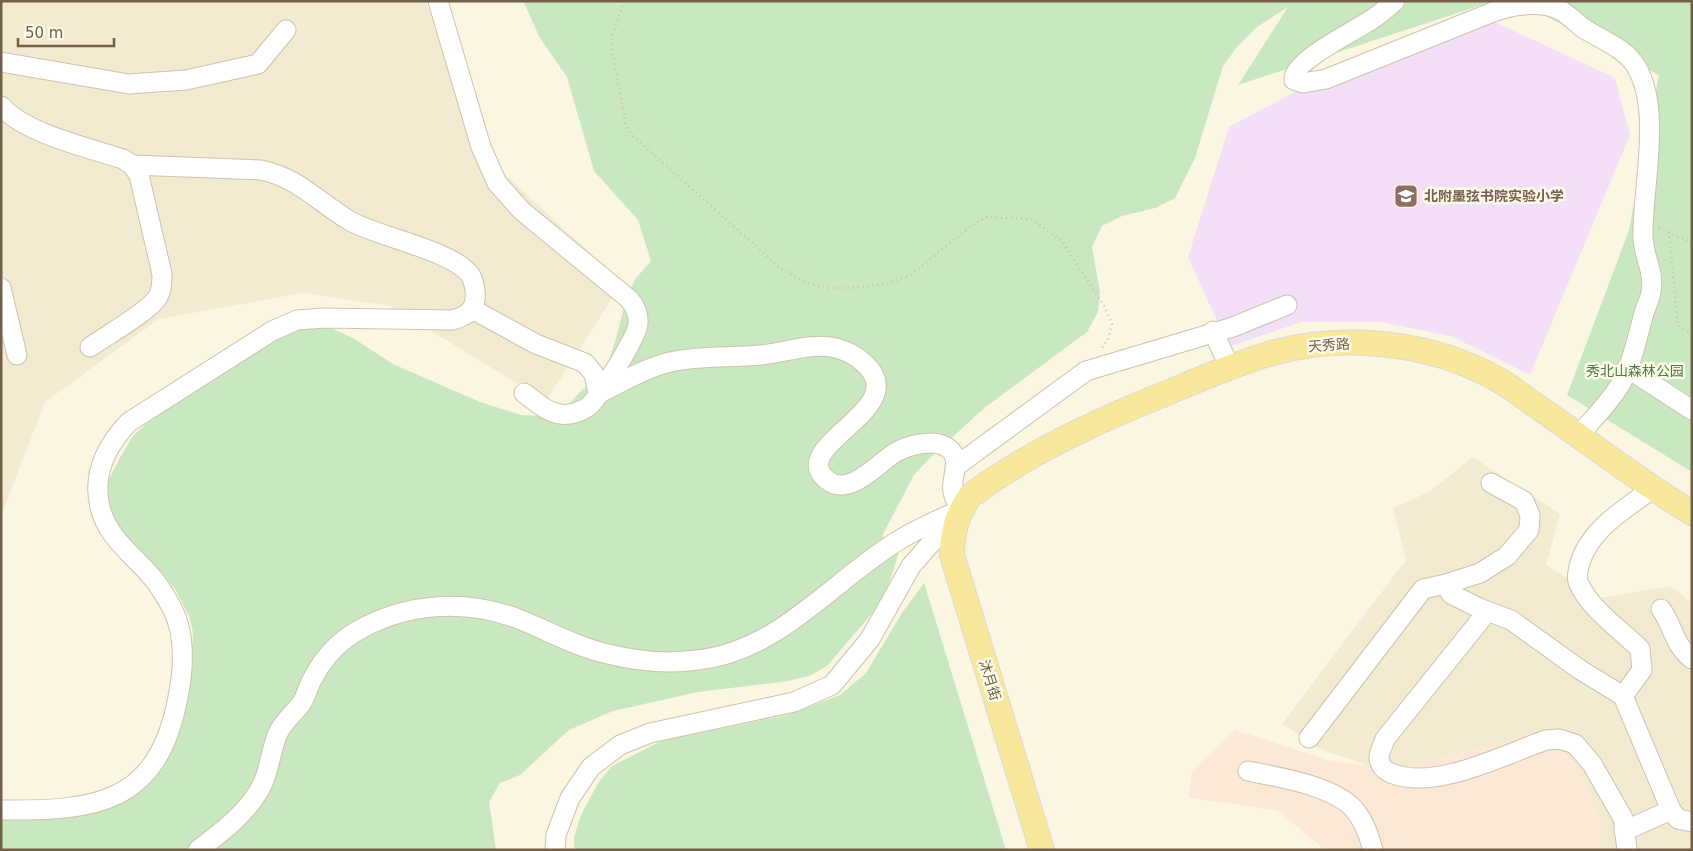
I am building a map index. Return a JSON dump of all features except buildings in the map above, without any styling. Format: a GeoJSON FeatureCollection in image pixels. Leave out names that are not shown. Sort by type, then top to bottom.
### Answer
{"type":"FeatureCollection","features":[{"type":"Feature","properties":{"kind":"main road","name":"天秀路"},"geometry":{"type":"LineString","coordinates":[[960,510],[970,496],[983,487],[1061,440],[1105,418],[1230,368],[1273,353],[1307,346],[1373,343],[1438,354],[1497,378],[1652,489],[1692,513]]}},
{"type":"Feature","properties":{"kind":"main road","name":"沐月街"},"geometry":{"type":"LineString","coordinates":[[960,510],[954,526],[952,555],[1042,850]]}},
{"type":"Feature","properties":{"kind":"street"},"geometry":{"type":"LineString","coordinates":[[438,1],[481,148],[498,183],[522,211],[629,299],[635,307],[639,318],[635,336],[598,394],[583,410],[561,414],[546,409],[524,393]]}},
{"type":"Feature","properties":{"kind":"street"},"geometry":{"type":"LineString","coordinates":[[1395,1],[1371,20],[1315,54],[1298,68],[1294,80],[1303,82],[1326,79],[1510,6],[1529,4],[1554,7],[1624,53],[1636,66],[1642,78],[1646,95],[1649,146],[1643,238],[1652,272],[1652,287],[1627,368],[1619,387],[1579,435]]}},
{"type":"Feature","properties":{"kind":"street"},"geometry":{"type":"LineString","coordinates":[[1,62],[129,84],[186,80],[258,64],[286,30]]}},
{"type":"Feature","properties":{"kind":"street"},"geometry":{"type":"LineString","coordinates":[[1,106],[7,113],[30,127],[123,159],[132,165],[139,175],[162,274],[162,286],[158,296],[150,306],[90,347]]}},
{"type":"Feature","properties":{"kind":"street"},"geometry":{"type":"LineString","coordinates":[[1,810],[78,807],[114,797],[139,780],[151,768],[167,740],[175,713],[183,660],[180,635],[173,610],[152,577],[108,531],[99,504],[97,487],[101,466],[118,433],[128,422],[286,324],[324,318],[452,320],[468,314],[475,301],[474,285],[471,276],[463,269],[423,249],[375,232],[350,220],[303,186],[281,174],[262,170],[132,165]]}},
{"type":"Feature","properties":{"kind":"street"},"geometry":{"type":"LineString","coordinates":[[1,288],[17,355]]}},
{"type":"Feature","properties":{"kind":"street"},"geometry":{"type":"LineString","coordinates":[[956,468],[1086,371],[1213,331],[1233,327],[1287,305]]}},
{"type":"Feature","properties":{"kind":"street"},"geometry":{"type":"LineString","coordinates":[[472,309],[536,344],[585,363],[594,374],[598,394]]}},
{"type":"Feature","properties":{"kind":"street"},"geometry":{"type":"LineString","coordinates":[[1213,331],[1230,368]]}},
{"type":"Feature","properties":{"kind":"street"},"geometry":{"type":"LineString","coordinates":[[598,394],[669,362],[713,355],[759,355],[818,347],[834,348],[852,354],[872,372],[876,380],[876,392],[866,410],[825,448],[820,456],[821,472],[828,480],[842,485],[850,484],[896,452],[911,445],[925,443],[946,447],[952,452],[956,468],[952,491],[960,510]]}},
{"type":"Feature","properties":{"kind":"street"},"geometry":{"type":"LineString","coordinates":[[1627,368],[1692,410]]}},
{"type":"Feature","properties":{"kind":"street"},"geometry":{"type":"LineString","coordinates":[[1309,738],[1423,589],[1480,573],[1507,556],[1529,530],[1530,515],[1524,500],[1491,483]]}},
{"type":"Feature","properties":{"kind":"street"},"geometry":{"type":"LineString","coordinates":[[1623,696],[1642,670],[1640,649],[1587,598],[1578,582],[1578,570],[1582,552],[1597,531],[1652,489]]}},
{"type":"Feature","properties":{"kind":"street"},"geometry":{"type":"LineString","coordinates":[[198,850],[232,824],[254,798],[263,783],[277,736],[283,723],[303,702],[313,678],[324,660],[339,644],[356,632],[376,622],[400,613],[444,605],[459,605],[514,618],[608,654],[659,661],[699,660],[743,649],[771,636],[900,539],[960,510]]}},
{"type":"Feature","properties":{"kind":"street"},"geometry":{"type":"LineString","coordinates":[[554,850],[556,835],[570,798],[591,767],[620,746],[650,733],[794,702],[832,685],[870,639],[911,566],[960,510]]}},
{"type":"Feature","properties":{"kind":"street"},"geometry":{"type":"LineString","coordinates":[[1446,584],[1451,594],[1487,612],[1510,620],[1579,669],[1623,696],[1671,810],[1678,819],[1692,822]]}},
{"type":"Feature","properties":{"kind":"street"},"geometry":{"type":"LineString","coordinates":[[1661,609],[1669,620],[1674,639],[1681,650],[1692,660]]}},
{"type":"Feature","properties":{"kind":"street"},"geometry":{"type":"LineString","coordinates":[[1487,612],[1385,739],[1379,756],[1381,767],[1402,777],[1425,779],[1458,772],[1546,740],[1559,738],[1575,744],[1592,764],[1623,818],[1627,850]]}},
{"type":"Feature","properties":{"kind":"street"},"geometry":{"type":"LineString","coordinates":[[1248,771],[1311,786],[1343,801],[1358,815],[1373,850]]}},
{"type":"Feature","properties":{"kind":"street"},"geometry":{"type":"LineString","coordinates":[[1624,831],[1671,810]]}},
{"type":"Feature","properties":{"kind":"path"},"geometry":{"type":"LineString","coordinates":[[624,1],[612,37],[612,49],[626,125],[649,152],[774,263],[806,283],[825,288],[848,288],[890,283],[910,275],[974,224],[987,217],[1031,219],[1062,240],[1073,255],[1110,318],[1111,332],[1108,340],[1086,371]]}},
{"type":"Feature","properties":{"kind":"path"},"geometry":{"type":"LineString","coordinates":[[1644,222],[1692,244]]}},
{"type":"Feature","properties":{"kind":"path"},"geometry":{"type":"LineString","coordinates":[[1669,232],[1678,326],[1692,333]]}},
{"type":"Feature","properties":{"kind":"shaded area"},"geometry":{"type":"Polygon","coordinates":[[[1,1],[425,1],[494,164],[622,283],[546,401],[390,306],[303,293],[159,319],[45,402],[1,516],[1,1]]]}},
{"type":"Feature","properties":{"kind":"shaded area","name":"北附墨弦书院实验小学"},"geometry":{"type":"Polygon","coordinates":[[[1482,16],[1615,78],[1630,135],[1530,375],[1451,336],[1380,322],[1301,322],[1229,347],[1188,257],[1229,127],[1338,69],[1482,16]]]}},
{"type":"Feature","properties":{"kind":"shaded area"},"geometry":{"type":"Polygon","coordinates":[[[1473,457],[1560,514],[1546,565],[1600,598],[1670,586],[1692,603],[1692,850],[1598,850],[1598,817],[1458,754],[1393,769],[1367,765],[1322,750],[1282,724],[1406,560],[1393,508],[1429,492],[1473,457]]]}},
{"type":"Feature","properties":{"kind":"shaded area"},"geometry":{"type":"Polygon","coordinates":[[[1235,730],[1332,761],[1393,769],[1543,731],[1578,766],[1599,817],[1598,850],[1325,850],[1277,810],[1189,798],[1192,771],[1235,730]]]}},
{"type":"Feature","properties":{"kind":"green space"},"geometry":{"type":"Polygon","coordinates":[[[523,1],[1494,1],[1238,85],[1288,7],[1257,27],[1237,47],[1223,66],[1195,158],[1175,198],[1155,208],[1122,216],[1102,226],[1092,247],[1100,292],[1098,312],[1087,332],[983,409],[914,475],[882,536],[899,552],[886,593],[874,611],[827,666],[809,676],[788,681],[698,692],[613,711],[569,730],[520,775],[500,783],[489,802],[496,850],[1,850],[1,815],[19,816],[147,780],[168,757],[177,734],[191,682],[193,632],[189,616],[175,589],[124,534],[113,517],[107,502],[108,481],[121,456],[133,436],[159,412],[267,343],[295,330],[317,327],[333,329],[353,338],[393,364],[480,402],[521,415],[545,416],[566,407],[600,375],[610,358],[627,296],[636,278],[651,261],[638,220],[594,171],[567,77],[540,38],[523,1]]]}},
{"type":"Feature","properties":{"kind":"green space","name":"秀北山森林公园"},"geometry":{"type":"Polygon","coordinates":[[[1517,1],[1692,1],[1692,472],[1567,395],[1629,230],[1659,75],[1517,1]]]}},
{"type":"Feature","properties":{"kind":"green space"},"geometry":{"type":"Polygon","coordinates":[[[924,583],[1006,850],[574,850],[574,837],[581,815],[598,783],[612,766],[663,740],[787,715],[840,695],[866,673],[902,613],[924,583]]]}},
{"type":"Feature","properties":{"kind":"place","name":"北附墨弦书院实验小学"},"geometry":{"type":"Point","coordinates":[1406,196]}}]}
